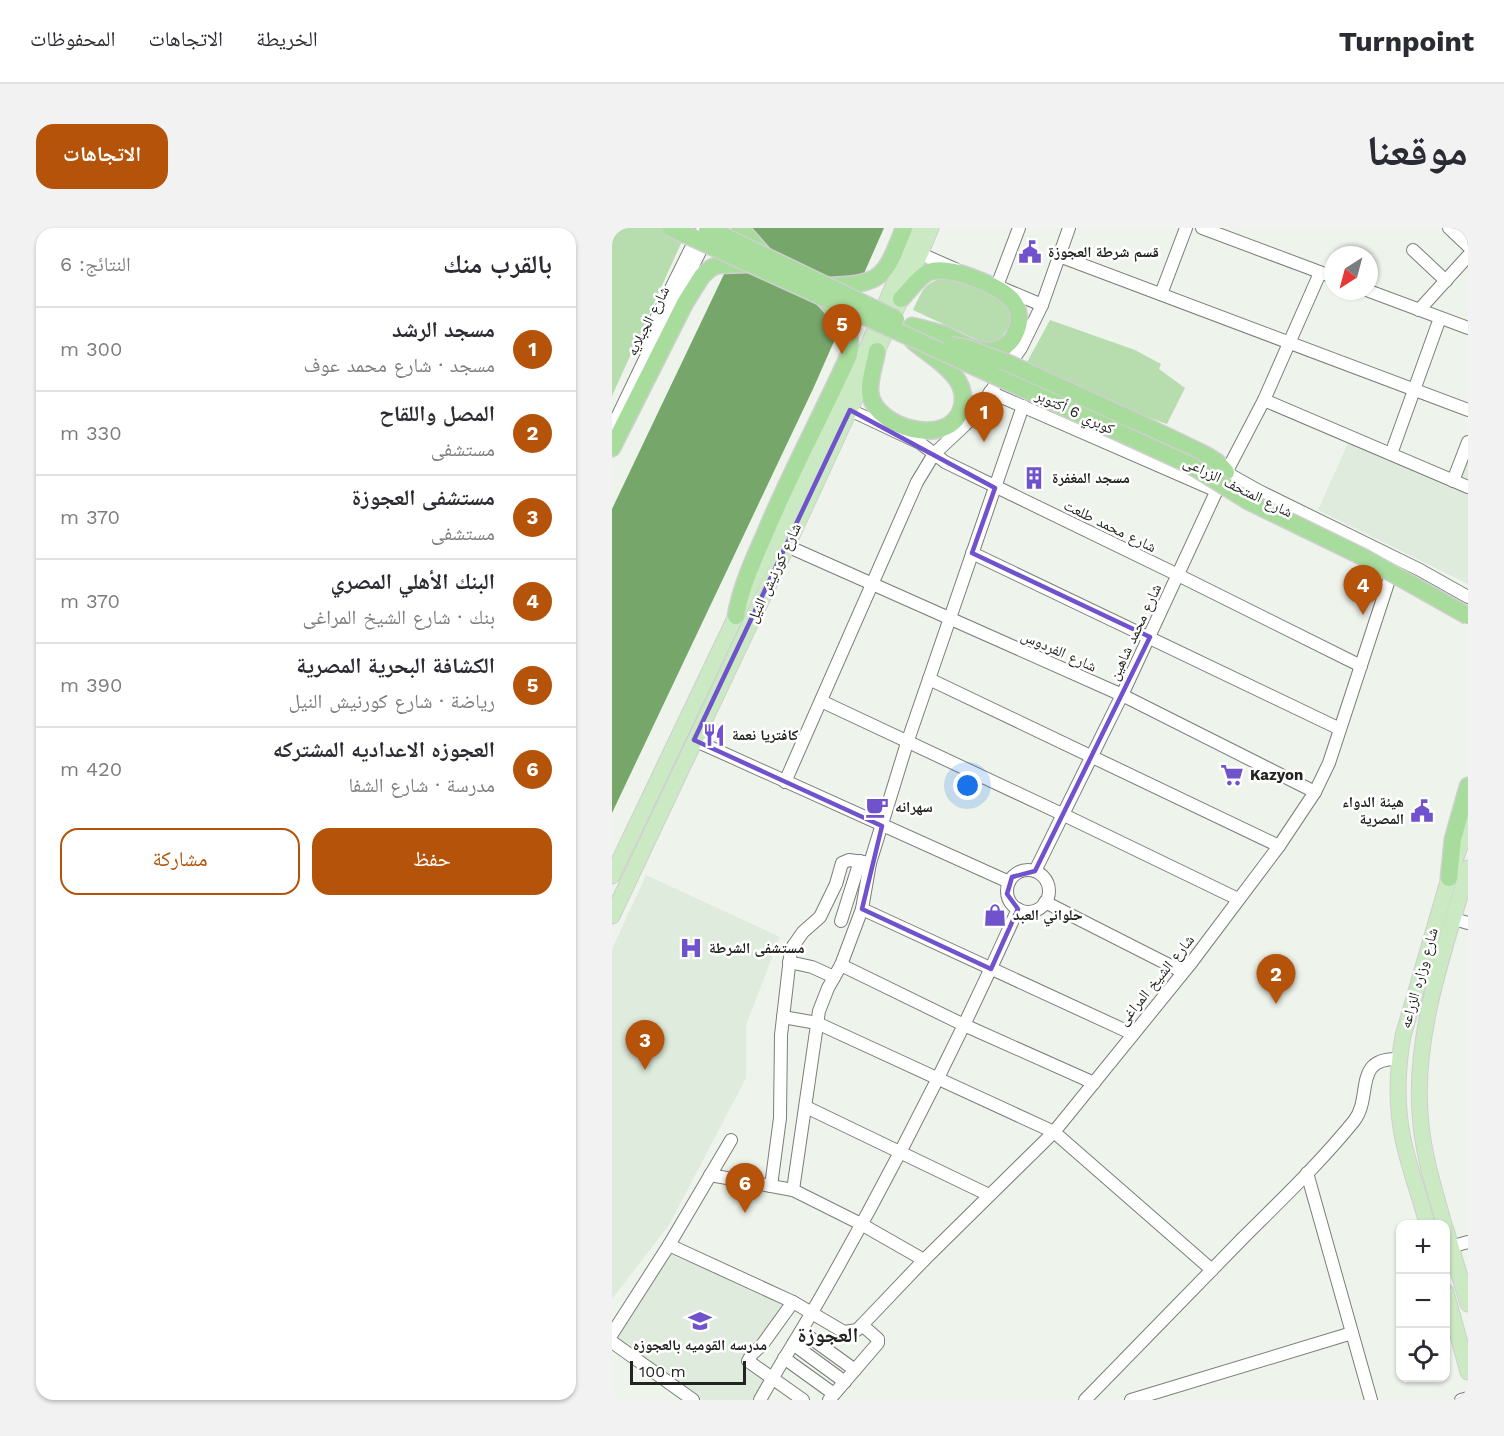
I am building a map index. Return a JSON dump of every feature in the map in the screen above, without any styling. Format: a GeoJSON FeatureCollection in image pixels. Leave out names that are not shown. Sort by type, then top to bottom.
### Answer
{"type":"FeatureCollection","features":[{"type":"Feature","properties":{"kind":"highway","name":"كوبري 6 أكتوبر"},"geometry":{"type":"LineString","coordinates":[[671,228],[749,264],[825,291]]}},
{"type":"Feature","properties":{"kind":"highway","name":"كوبري 6 أكتوبر"},"geometry":{"type":"LineString","coordinates":[[707,228],[764,255],[825,291],[910,331],[951,345],[1200,461],[1252,494],[1466,600]]}},
{"type":"Feature","properties":{"kind":"highway"},"geometry":{"type":"LineString","coordinates":[[740,228],[764,255]]}},
{"type":"Feature","properties":{"kind":"highway"},"geometry":{"type":"LineString","coordinates":[[736,616],[746,577],[785,487],[844,366],[851,345],[851,336],[825,291],[875,279],[884,272],[904,228]]}},
{"type":"Feature","properties":{"kind":"highway"},"geometry":{"type":"LineString","coordinates":[[612,448],[685,303],[702,276],[718,265],[749,264]]}},
{"type":"Feature","properties":{"kind":"highway"},"geometry":{"type":"LineString","coordinates":[[901,299],[926,274],[935,271],[971,277],[1000,290],[1012,300],[1019,318],[1014,338],[998,350],[977,349],[942,334],[910,331]]}},
{"type":"Feature","properties":{"kind":"highway","name":"كوبري 6 أكتوبر"},"geometry":{"type":"LineString","coordinates":[[910,331],[931,346],[1190,465],[1248,501],[1363,557],[1468,617]]}},
{"type":"Feature","properties":{"kind":"highway"},"geometry":{"type":"LineString","coordinates":[[877,351],[870,392],[875,403],[892,421],[903,426],[927,431],[943,429],[956,419],[963,405],[962,388],[952,374],[910,331]]}},
{"type":"Feature","properties":{"kind":"highway"},"geometry":{"type":"LineString","coordinates":[[951,345],[1010,364],[1135,421],[1206,455],[1226,472]]}},
{"type":"Feature","properties":{"kind":"highway"},"geometry":{"type":"LineString","coordinates":[[931,346],[963,368],[1191,473],[1211,487]]}},
{"type":"Feature","properties":{"kind":"highway"},"geometry":{"type":"LineString","coordinates":[[1449,878],[1453,839],[1468,786]]}},
{"type":"Feature","properties":{"kind":"main road","name":"شارع كورنيش النيل"},"geometry":{"type":"LineString","coordinates":[[612,876],[868,346],[917,228]]}},
{"type":"Feature","properties":{"kind":"main road","name":"شارع كورنيش النيل"},"geometry":{"type":"LineString","coordinates":[[612,916],[787,546],[901,299],[931,228]]}},
{"type":"Feature","properties":{"kind":"main road","name":"شارع وزاره الزراعه"},"geometry":{"type":"LineString","coordinates":[[1426,1220],[1402,1138],[1398,1105],[1399,1059],[1403,1036],[1449,878],[1468,823]]}},
{"type":"Feature","properties":{"kind":"main road","name":"شارع وزاره الزراعه"},"geometry":{"type":"LineString","coordinates":[[1443,1220],[1422,1135],[1420,1076],[1435,987],[1461,921],[1468,868]]}},
{"type":"Feature","properties":{"kind":"main road"},"geometry":{"type":"LineString","coordinates":[[1403,1036],[1408,1038],[1419,1035],[1427,1027]]}},
{"type":"Feature","properties":{"kind":"main road"},"geometry":{"type":"LineString","coordinates":[[1399,1059],[1410,1063],[1420,1076]]}},
{"type":"Feature","properties":{"kind":"main road"},"geometry":{"type":"LineString","coordinates":[[1450,1247],[1468,1304]]}},
{"type":"Feature","properties":{"kind":"main road"},"geometry":{"type":"LineString","coordinates":[[1450,1307],[1468,1372]]}},
{"type":"Feature","properties":{"kind":"street","name":"شارع الجبلايه"},"geometry":{"type":"LineString","coordinates":[[612,418],[645,339],[701,228]]}},
{"type":"Feature","properties":{"kind":"street","name":"شارع الجبلايه"},"geometry":{"type":"LineString","coordinates":[[612,428],[713,228]]}},
{"type":"Feature","properties":{"kind":"street"},"geometry":{"type":"LineString","coordinates":[[1000,290],[1019,228]]}},
{"type":"Feature","properties":{"kind":"street"},"geometry":{"type":"LineString","coordinates":[[785,782],[917,482],[934,454],[965,425],[1026,340],[1042,305],[1069,228]]}},
{"type":"Feature","properties":{"kind":"street"},"geometry":{"type":"LineString","coordinates":[[1161,294],[1186,228]]}},
{"type":"Feature","properties":{"kind":"street"},"geometry":{"type":"LineString","coordinates":[[1202,228],[1324,274]]}},
{"type":"Feature","properties":{"kind":"street"},"geometry":{"type":"LineString","coordinates":[[1449,228],[1468,246]]}},
{"type":"Feature","properties":{"kind":"street"},"geometry":{"type":"LineString","coordinates":[[1413,250],[1446,281]]}},
{"type":"Feature","properties":{"kind":"street"},"geometry":{"type":"LineString","coordinates":[[921,254],[1000,290],[1042,305]]}},
{"type":"Feature","properties":{"kind":"street"},"geometry":{"type":"LineString","coordinates":[[1059,256],[1468,410]]}},
{"type":"Feature","properties":{"kind":"street"},"geometry":{"type":"LineString","coordinates":[[1419,310],[1468,256]]}},
{"type":"Feature","properties":{"kind":"street","name":"شارع محمد شاهين"},"geometry":{"type":"LineString","coordinates":[[1035,871],[1150,637],[1178,575],[1211,487],[1226,472],[1264,400],[1320,273]]}},
{"type":"Feature","properties":{"kind":"street"},"geometry":{"type":"LineString","coordinates":[[1378,294],[1468,328]]}},
{"type":"Feature","properties":{"kind":"street"},"geometry":{"type":"LineString","coordinates":[[1391,454],[1440,318]]}},
{"type":"Feature","properties":{"kind":"street","name":"شارع المتحف الزراعى"},"geometry":{"type":"LineString","coordinates":[[1008,367],[1226,472],[1269,496],[1420,570],[1466,600]]}},
{"type":"Feature","properties":{"kind":"street","name":"شارع المتحف الزراعى"},"geometry":{"type":"LineString","coordinates":[[990,392],[1211,487],[1277,524],[1390,577],[1468,617]]}},
{"type":"Feature","properties":{"kind":"street"},"geometry":{"type":"LineString","coordinates":[[1264,400],[1468,487]]}},
{"type":"Feature","properties":{"kind":"street"},"geometry":{"type":"LineString","coordinates":[[841,921],[847,901],[882,826],[949,619],[1023,406]]}},
{"type":"Feature","properties":{"kind":"street","name":"شارع محمد طلعت"},"geometry":{"type":"LineString","coordinates":[[850,410],[920,443],[945,462],[995,488],[1178,575],[1360,666]]}},
{"type":"Feature","properties":{"kind":"street"},"geometry":{"type":"LineString","coordinates":[[1453,481],[1468,442]]}},
{"type":"Feature","properties":{"kind":"street","name":"شارع الفردوس"},"geometry":{"type":"LineString","coordinates":[[787,546],[1122,695],[1316,792]]}},
{"type":"Feature","properties":{"kind":"street"},"geometry":{"type":"LineString","coordinates":[[972,553],[1340,729]]}},
{"type":"Feature","properties":{"kind":"street","name":"شارع الشيخ المراغى"},"geometry":{"type":"LineString","coordinates":[[812,1313],[844,1332],[857,1330],[924,1260],[1054,1132],[1183,972],[1279,846],[1316,792],[1329,763],[1390,577]]}},
{"type":"Feature","properties":{"kind":"street"},"geometry":{"type":"LineString","coordinates":[[1451,609],[1466,600]]}},
{"type":"Feature","properties":{"kind":"street"},"geometry":{"type":"LineString","coordinates":[[929,679],[1279,846]]}},
{"type":"Feature","properties":{"kind":"street"},"geometry":{"type":"LineString","coordinates":[[821,701],[1238,899]]}},
{"type":"Feature","properties":{"kind":"street"},"geometry":{"type":"LineString","coordinates":[[694,740],[1009,882]]}},
{"type":"Feature","properties":{"kind":"street"},"geometry":{"type":"LineString","coordinates":[[771,1185],[780,1118],[783,1017],[790,949],[802,932],[817,921],[842,863],[846,860],[865,862]]}},
{"type":"Feature","properties":{"kind":"street"},"geometry":{"type":"LineString","coordinates":[[793,1190],[806,1107],[810,1059],[822,999],[841,965],[862,907],[865,862]]}},
{"type":"Feature","properties":{"kind":"street"},"geometry":{"type":"LineString","coordinates":[[1035,871],[1046,881],[1048,896],[1046,902],[1030,912],[1018,909],[1010,900],[1007,888],[1009,882],[1017,873],[1035,871]]}},
{"type":"Feature","properties":{"kind":"street"},"geometry":{"type":"LineString","coordinates":[[829,897],[862,907],[1133,1034]]}},
{"type":"Feature","properties":{"kind":"street"},"geometry":{"type":"LineString","coordinates":[[1046,902],[1183,972]]}},
{"type":"Feature","properties":{"kind":"street"},"geometry":{"type":"LineString","coordinates":[[760,1400],[812,1313],[938,1079],[1018,909]]}},
{"type":"Feature","properties":{"kind":"street"},"geometry":{"type":"LineString","coordinates":[[789,962],[812,967],[834,977]]}},
{"type":"Feature","properties":{"kind":"street"},"geometry":{"type":"LineString","coordinates":[[841,965],[963,1025],[1094,1083]]}},
{"type":"Feature","properties":{"kind":"street"},"geometry":{"type":"LineString","coordinates":[[783,1017],[817,1023],[1054,1132],[1212,1270]]}},
{"type":"Feature","properties":{"kind":"street"},"geometry":{"type":"LineString","coordinates":[[1085,1400],[1307,1173],[1360,1113],[1365,1082],[1371,1070],[1383,1061],[1399,1059]]}},
{"type":"Feature","properties":{"kind":"street"},"geometry":{"type":"LineString","coordinates":[[806,1107],[988,1196]]}},
{"type":"Feature","properties":{"kind":"street"},"geometry":{"type":"LineString","coordinates":[[612,1334],[669,1245],[731,1140]]}},
{"type":"Feature","properties":{"kind":"street"},"geometry":{"type":"LineString","coordinates":[[1307,1173],[1371,1400]]}},
{"type":"Feature","properties":{"kind":"street"},"geometry":{"type":"LineString","coordinates":[[710,1175],[793,1190],[861,1224],[924,1260]]}},
{"type":"Feature","properties":{"kind":"street"},"geometry":{"type":"LineString","coordinates":[[1450,1247],[1468,1242]]}},
{"type":"Feature","properties":{"kind":"street"},"geometry":{"type":"LineString","coordinates":[[669,1245],[812,1313]]}},
{"type":"Feature","properties":{"kind":"street"},"geometry":{"type":"LineString","coordinates":[[793,1302],[762,1346],[749,1358],[749,1362],[803,1400]]}},
{"type":"Feature","properties":{"kind":"street"},"geometry":{"type":"LineString","coordinates":[[784,1358],[832,1397],[879,1342],[862,1325]]}},
{"type":"Feature","properties":{"kind":"street"},"geometry":{"type":"LineString","coordinates":[[801,1331],[855,1370]]}},
{"type":"Feature","properties":{"kind":"street"},"geometry":{"type":"LineString","coordinates":[[1131,1400],[1352,1333]]}},
{"type":"Feature","properties":{"kind":"street"},"geometry":{"type":"LineString","coordinates":[[612,1342],[693,1400]]}},
{"type":"Feature","properties":{"kind":"street"},"geometry":{"type":"LineString","coordinates":[[798,1368],[816,1342]]}},
{"type":"Feature","properties":{"kind":"street"},"geometry":{"type":"LineString","coordinates":[[793,1344],[845,1382]]}},
{"type":"Feature","properties":{"kind":"street"},"geometry":{"type":"LineString","coordinates":[[834,1374],[843,1361]]}},
{"type":"Feature","properties":{"kind":"street"},"geometry":{"type":"LineString","coordinates":[[812,1379],[822,1365]]}},
{"type":"Feature","properties":{"kind":"street"},"geometry":{"type":"LineString","coordinates":[[1461,1400],[1468,1398]]}},
{"type":"Feature","properties":{"kind":"highlighted area"},"geometry":{"type":"Polygon","coordinates":[[[850,410],[995,488],[972,553],[1150,637],[1035,871],[1012,877],[1007,894],[1018,909],[991,969],[862,909],[882,826],[694,740],[850,410]]]}},
{"type":"Feature","properties":{"kind":"shaded area"},"geometry":{"type":"Polygon","coordinates":[[[612,228],[688,228],[612,396],[612,228]]]}},
{"type":"Feature","properties":{"kind":"shaded area"},"geometry":{"type":"Polygon","coordinates":[[[746,228],[884,228],[813,389],[612,813],[612,509],[746,228]]]}},
{"type":"Feature","properties":{"kind":"shaded area"},"geometry":{"type":"Polygon","coordinates":[[[941,279],[976,287],[994,295],[1001,301],[1010,314],[1011,323],[1001,338],[992,342],[982,342],[913,310],[926,286],[941,279]]]}},
{"type":"Feature","properties":{"kind":"shaded area"},"geometry":{"type":"Polygon","coordinates":[[[1050,320],[1135,350],[1161,364],[1159,369],[1185,388],[1167,424],[1121,408],[1025,366],[1050,320]]]}},
{"type":"Feature","properties":{"kind":"shaded area"},"geometry":{"type":"Polygon","coordinates":[[[1349,441],[1458,487],[1468,461],[1468,584],[1318,510],[1349,441]]]}},
{"type":"Feature","properties":{"kind":"shaded area"},"geometry":{"type":"Polygon","coordinates":[[[646,875],[780,937],[746,1025],[746,1078],[669,1225],[612,1299],[612,949],[646,875]]]}},
{"type":"Feature","properties":{"kind":"shaded area","name":"مدرسه القوميه بالعجوزه"},"geometry":{"type":"Polygon","coordinates":[[[669,1248],[790,1303],[745,1360],[770,1378],[756,1400],[696,1400],[612,1340],[669,1248]]]}},
{"type":"Feature","properties":{"kind":"place","name":"قسم شرطة العجوزة"},"geometry":{"type":"Point","coordinates":[1030,252]}},
{"type":"Feature","properties":{"kind":"place","name":"الكشافة البحرية المصرية"},"geometry":{"type":"Point","coordinates":[842,354]}},
{"type":"Feature","properties":{"kind":"place","name":"مسجد الرشد"},"geometry":{"type":"Point","coordinates":[984,442]}},
{"type":"Feature","properties":{"kind":"place","name":"مسجد المغفرة"},"geometry":{"type":"Point","coordinates":[1034,478]}},
{"type":"Feature","properties":{"kind":"place","name":"البنك الأهلي المصري"},"geometry":{"type":"Point","coordinates":[1363,615]}},
{"type":"Feature","properties":{"kind":"place","name":"كافتريا نعمة"},"geometry":{"type":"Point","coordinates":[714,735]}},
{"type":"Feature","properties":{"kind":"place","name":"Kazyon"},"geometry":{"type":"Point","coordinates":[1232,775]}},
{"type":"Feature","properties":{"kind":"place","name":"سهرانه"},"geometry":{"type":"Point","coordinates":[877,807]}},
{"type":"Feature","properties":{"kind":"place","name":"هيئة الدواء المصرية"},"geometry":{"type":"Point","coordinates":[1422,811]}},
{"type":"Feature","properties":{"kind":"place","name":"حلواني العبد"},"geometry":{"type":"Point","coordinates":[995,915]}},
{"type":"Feature","properties":{"kind":"place","name":"مستشفى الشرطة"},"geometry":{"type":"Point","coordinates":[691,948]}},
{"type":"Feature","properties":{"kind":"place","name":"المصل واللقاح"},"geometry":{"type":"Point","coordinates":[1276,1004]}},
{"type":"Feature","properties":{"kind":"place","name":"مستشفى العجوزة"},"geometry":{"type":"Point","coordinates":[645,1070]}},
{"type":"Feature","properties":{"kind":"place","name":"العجوزه الاعداديه المشتركه"},"geometry":{"type":"Point","coordinates":[745,1213]}},
{"type":"Feature","properties":{"kind":"place","name":"مدرسه القوميه بالعجوزه"},"geometry":{"type":"Point","coordinates":[700,1321]}},
{"type":"Feature","properties":{"kind":"district","name":"العجوزة"},"geometry":{"type":"Point","coordinates":[828,1334]}}]}
